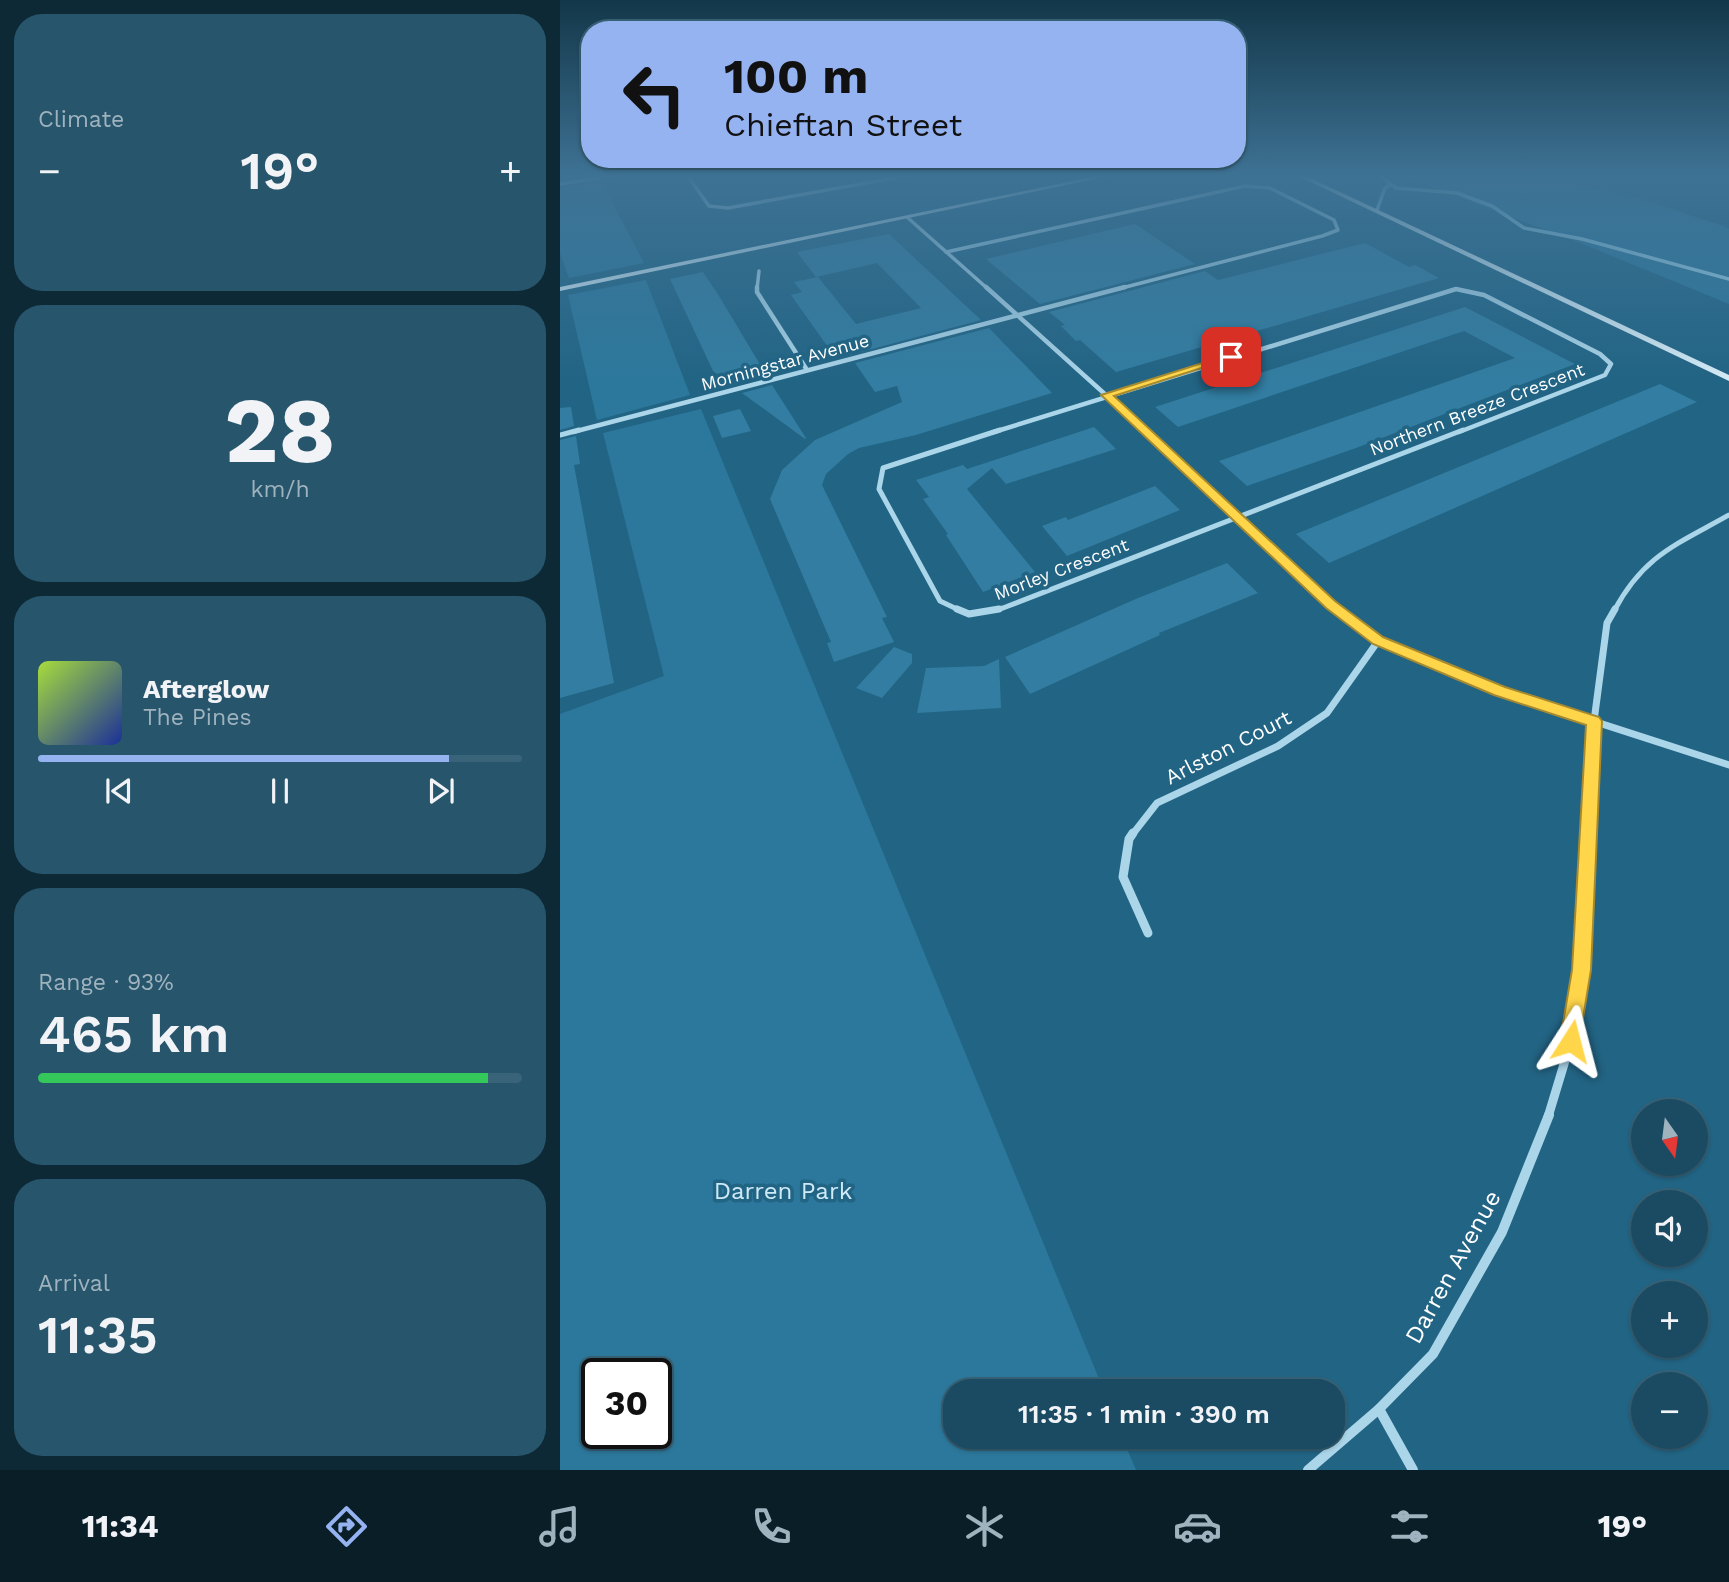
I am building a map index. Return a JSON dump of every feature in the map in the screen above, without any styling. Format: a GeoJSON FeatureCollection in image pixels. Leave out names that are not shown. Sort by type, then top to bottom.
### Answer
{"type":"FeatureCollection","features":[{"type":"Feature","properties":{"kind":"street"},"geometry":{"type":"LineString","coordinates":[[560,289],[783,244]]}},
{"type":"Feature","properties":{"kind":"street"},"geometry":{"type":"LineString","coordinates":[[937,244],[1107,395],[1331,604],[1378,641],[1500,691],[1729,765]]}},
{"type":"Feature","properties":{"kind":"street","name":"Morningstar Avenue"},"geometry":{"type":"LineString","coordinates":[[946,252],[984,244]]}},
{"type":"Feature","properties":{"kind":"street","name":"Morningstar Avenue"},"geometry":{"type":"LineString","coordinates":[[560,435],[1293,244]]}},
{"type":"Feature","properties":{"kind":"street"},"geometry":{"type":"LineString","coordinates":[[1444,244],[1729,378]]}},
{"type":"Feature","properties":{"kind":"street"},"geometry":{"type":"LineString","coordinates":[[759,271],[757,292],[807,370]]}},
{"type":"Feature","properties":{"kind":"street","name":"Northern Breeze Crescent"},"geometry":{"type":"LineString","coordinates":[[1107,395],[1456,289],[1484,295],[1600,355],[1611,364],[1605,375],[1237,515]]}},
{"type":"Feature","properties":{"kind":"street","name":"Morley Crescent"},"geometry":{"type":"LineString","coordinates":[[1107,395],[883,468],[878,489],[940,601],[969,614],[1003,608],[1237,515]]}},
{"type":"Feature","properties":{"kind":"street","name":"Darren Avenue"},"geometry":{"type":"LineString","coordinates":[[1308,1470],[1379,1409],[1433,1354],[1502,1231],[1548,1117],[1571,1041],[1581,970],[1594,721],[1607,622],[1628,584],[1654,556],[1729,515]]}},
{"type":"Feature","properties":{"kind":"street","name":"Arlston Court"},"geometry":{"type":"LineString","coordinates":[[1148,933],[1123,877],[1129,839],[1157,803],[1278,746],[1327,713],[1378,641]]}},
{"type":"Feature","properties":{"kind":"street"},"geometry":{"type":"LineString","coordinates":[[1379,1409],[1413,1470]]}},
{"type":"Feature","properties":{"kind":"green space"},"geometry":{"type":"Polygon","coordinates":[[[560,244],[634,244],[644,263],[569,278],[560,253],[560,244]]]}},
{"type":"Feature","properties":{"kind":"green space"},"geometry":{"type":"Polygon","coordinates":[[[1582,244],[1729,244],[1729,304],[1582,244]]]}},
{"type":"Feature","properties":{"kind":"green space"},"geometry":{"type":"Polygon","coordinates":[[[646,280],[690,395],[597,420],[568,295],[646,280]]]}},
{"type":"Feature","properties":{"kind":"green space","name":"Darren Park"},"geometry":{"type":"Polygon","coordinates":[[[701,409],[1099,1379],[943,1379],[943,1449],[1127,1449],[1136,1470],[560,1470],[560,714],[664,676],[603,433],[701,409]]]}},
{"type":"Feature","properties":{"kind":"building"},"geometry":{"type":"Polygon","coordinates":[[[840,244],[899,244],[981,320],[849,355],[843,347],[830,350],[791,295],[802,292],[794,282],[818,277],[856,324],[921,308],[877,263],[816,277],[797,252],[840,244]]]}},
{"type":"Feature","properties":{"kind":"building"},"geometry":{"type":"Polygon","coordinates":[[[1052,244],[1164,244],[1195,264],[1040,304],[986,259],[1052,244]]]}},
{"type":"Feature","properties":{"kind":"building"},"geometry":{"type":"Polygon","coordinates":[[[1363,244],[1409,267],[1415,265],[1439,278],[1116,372],[1080,340],[1076,341],[1061,326],[1065,325],[1049,312],[1205,271],[1218,280],[1363,244]]]}},
{"type":"Feature","properties":{"kind":"building"},"geometry":{"type":"Polygon","coordinates":[[[703,272],[767,376],[732,385],[713,371],[670,279],[703,272]]]}},
{"type":"Feature","properties":{"kind":"building"},"geometry":{"type":"Polygon","coordinates":[[[1465,307],[1575,364],[1356,448],[1247,486],[1219,461],[1515,358],[1464,331],[1178,427],[1155,407],[1465,307]]]}},
{"type":"Feature","properties":{"kind":"building"},"geometry":{"type":"Polygon","coordinates":[[[989,328],[1052,393],[916,435],[859,448],[826,474],[822,485],[887,617],[882,618],[894,642],[834,662],[827,643],[831,642],[770,499],[782,470],[815,440],[902,402],[897,386],[875,392],[855,363],[989,328]]]}},
{"type":"Feature","properties":{"kind":"building"},"geometry":{"type":"Polygon","coordinates":[[[1660,384],[1697,402],[1329,563],[1296,534],[1660,384]]]}},
{"type":"Feature","properties":{"kind":"building"},"geometry":{"type":"Polygon","coordinates":[[[772,385],[806,438],[805,439],[742,393],[772,385]]]}},
{"type":"Feature","properties":{"kind":"building"},"geometry":{"type":"Polygon","coordinates":[[[571,407],[574,426],[560,430],[560,408],[571,407]]]}},
{"type":"Feature","properties":{"kind":"building"},"geometry":{"type":"Polygon","coordinates":[[[740,409],[751,431],[722,438],[713,416],[740,409]]]}},
{"type":"Feature","properties":{"kind":"building"},"geometry":{"type":"Polygon","coordinates":[[[1094,427],[1116,449],[1006,484],[992,468],[967,489],[1035,572],[983,592],[923,499],[929,497],[916,480],[963,465],[967,469],[1094,427]]]}},
{"type":"Feature","properties":{"kind":"building"},"geometry":{"type":"Polygon","coordinates":[[[576,436],[580,464],[574,465],[614,683],[560,698],[560,440],[576,436]]]}},
{"type":"Feature","properties":{"kind":"building"},"geometry":{"type":"Polygon","coordinates":[[[1155,486],[1180,510],[1067,556],[1042,526],[1066,517],[1068,520],[1155,486]]]}},
{"type":"Feature","properties":{"kind":"building"},"geometry":{"type":"Polygon","coordinates":[[[1227,563],[1258,593],[1159,633],[1160,635],[1030,694],[1005,657],[1138,598],[1227,563]]]}},
{"type":"Feature","properties":{"kind":"building"},"geometry":{"type":"Polygon","coordinates":[[[894,647],[912,654],[912,663],[882,698],[856,688],[894,647]]]}},
{"type":"Feature","properties":{"kind":"building"},"geometry":{"type":"Polygon","coordinates":[[[999,659],[1001,708],[917,713],[926,668],[984,666],[999,659]]]}},
{"type":"Feature","properties":{"kind":"waterway"},"geometry":{"type":"LineString","coordinates":[[1599,244],[1729,279]]}},
{"type":"Feature","properties":{"kind":"route"},"geometry":{"type":"LineString","coordinates":[[1231,357],[1107,395],[1331,604],[1378,641],[1500,691],[1594,721],[1581,970],[1571,1041]]}}]}
